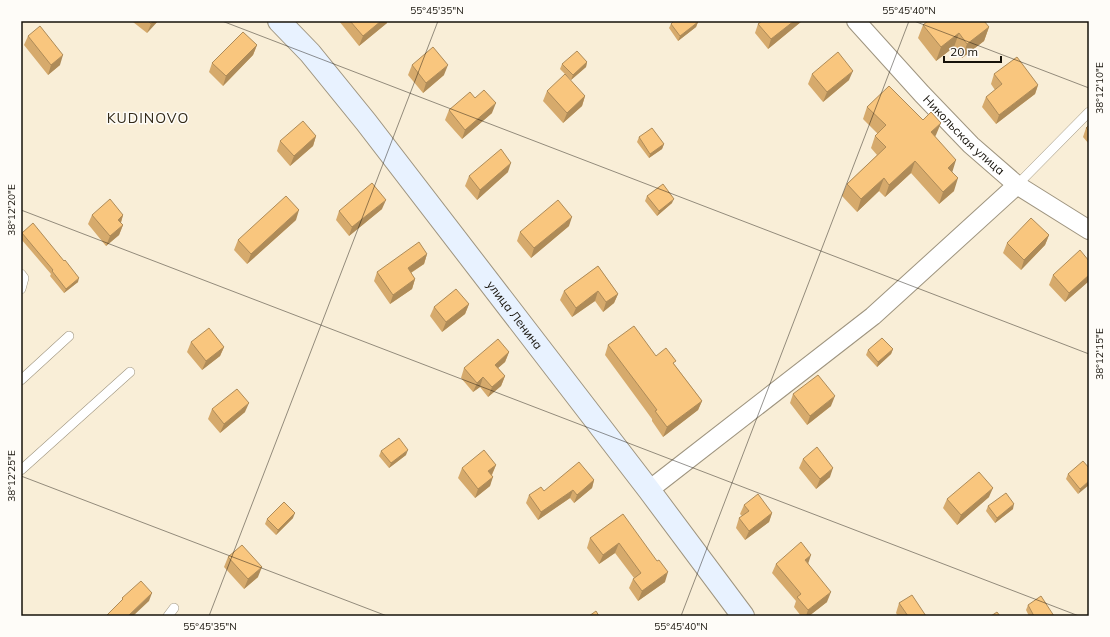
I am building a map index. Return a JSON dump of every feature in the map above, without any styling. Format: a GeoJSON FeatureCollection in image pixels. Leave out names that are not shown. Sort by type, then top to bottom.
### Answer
{"type":"FeatureCollection","features":[{"type":"Feature","properties":{"kind":"main road","name":"улица Ленина"},"geometry":{"type":"LineString","coordinates":[[279,21],[310,53],[366,122],[649,490],[743,616]]}},
{"type":"Feature","properties":{"kind":"street","name":"Никольская улица"},"geometry":{"type":"LineString","coordinates":[[856,21],[922,94],[966,139],[1017,185],[1089,230]]}},
{"type":"Feature","properties":{"kind":"street"},"geometry":{"type":"LineString","coordinates":[[649,490],[874,316],[1017,185]]}},
{"type":"Feature","properties":{"kind":"lane"},"geometry":{"type":"LineString","coordinates":[[1017,185],[1089,112]]}},
{"type":"Feature","properties":{"kind":"lane"},"geometry":{"type":"LineString","coordinates":[[21,274],[24,278],[21,289]]}},
{"type":"Feature","properties":{"kind":"lane"},"geometry":{"type":"LineString","coordinates":[[21,380],[69,336]]}},
{"type":"Feature","properties":{"kind":"lane"},"geometry":{"type":"LineString","coordinates":[[21,470],[130,372]]}},
{"type":"Feature","properties":{"kind":"lane"},"geometry":{"type":"LineString","coordinates":[[168,616],[174,608]]}},
{"type":"Feature","properties":{"kind":"building"},"geometry":{"type":"Polygon","coordinates":[[[350,21],[381,21],[363,36],[350,21]]]}},
{"type":"Feature","properties":{"kind":"building"},"geometry":{"type":"Polygon","coordinates":[[[674,21],[698,22],[680,36],[671,24],[674,21]]]}},
{"type":"Feature","properties":{"kind":"building"},"geometry":{"type":"Polygon","coordinates":[[[762,21],[794,21],[771,39],[758,24],[762,21]]]}},
{"type":"Feature","properties":{"kind":"building"},"geometry":{"type":"Polygon","coordinates":[[[928,21],[984,21],[989,27],[967,44],[959,33],[941,47],[923,25],[928,21]]]}},
{"type":"Feature","properties":{"kind":"building"},"geometry":{"type":"Polygon","coordinates":[[[40,26],[63,55],[51,65],[28,36],[40,26]]]}},
{"type":"Feature","properties":{"kind":"building"},"geometry":{"type":"Polygon","coordinates":[[[243,32],[257,45],[226,76],[212,63],[243,32]]]}},
{"type":"Feature","properties":{"kind":"building"},"geometry":{"type":"Polygon","coordinates":[[[433,47],[448,65],[426,83],[412,65],[433,47]]]}},
{"type":"Feature","properties":{"kind":"building"},"geometry":{"type":"Polygon","coordinates":[[[577,51],[587,62],[573,75],[562,64],[577,51]]]}},
{"type":"Feature","properties":{"kind":"building"},"geometry":{"type":"Polygon","coordinates":[[[838,52],[853,71],[827,92],[812,74],[838,52]]]}},
{"type":"Feature","properties":{"kind":"building"},"geometry":{"type":"Polygon","coordinates":[[[1017,57],[1038,85],[999,115],[986,97],[1002,84],[994,74],[1017,57]]]}},
{"type":"Feature","properties":{"kind":"building"},"geometry":{"type":"Polygon","coordinates":[[[565,74],[585,96],[567,113],[547,91],[565,74]]]}},
{"type":"Feature","properties":{"kind":"building"},"geometry":{"type":"Polygon","coordinates":[[[889,86],[923,120],[931,112],[941,123],[931,132],[956,160],[948,168],[958,178],[943,192],[915,161],[889,185],[884,178],[861,199],[847,184],[886,147],[875,136],[886,125],[867,107],[889,86]]]}},
{"type":"Feature","properties":{"kind":"building"},"geometry":{"type":"Polygon","coordinates":[[[484,90],[496,103],[465,130],[449,110],[470,92],[475,98],[484,90]]]}},
{"type":"Feature","properties":{"kind":"building"},"geometry":{"type":"Polygon","coordinates":[[[303,121],[316,136],[294,156],[280,141],[303,121]]]}},
{"type":"Feature","properties":{"kind":"building"},"geometry":{"type":"Polygon","coordinates":[[[652,128],[664,144],[650,154],[639,137],[652,128]]]}},
{"type":"Feature","properties":{"kind":"building"},"geometry":{"type":"Polygon","coordinates":[[[501,149],[511,163],[480,190],[469,176],[501,149]]]}},
{"type":"Feature","properties":{"kind":"building"},"geometry":{"type":"Polygon","coordinates":[[[372,183],[386,200],[352,227],[339,211],[372,183]]]}},
{"type":"Feature","properties":{"kind":"building"},"geometry":{"type":"Polygon","coordinates":[[[663,184],[674,199],[659,211],[647,196],[663,184]]]}},
{"type":"Feature","properties":{"kind":"building"},"geometry":{"type":"Polygon","coordinates":[[[286,196],[299,210],[251,254],[238,240],[286,196]]]}},
{"type":"Feature","properties":{"kind":"building"},"geometry":{"type":"Polygon","coordinates":[[[110,199],[123,215],[118,220],[123,225],[110,236],[92,215],[110,199]]]}},
{"type":"Feature","properties":{"kind":"building"},"geometry":{"type":"Polygon","coordinates":[[[558,200],[572,217],[534,248],[520,232],[558,200]]]}},
{"type":"Feature","properties":{"kind":"building"},"geometry":{"type":"Polygon","coordinates":[[[1031,218],[1049,235],[1024,260],[1007,243],[1031,218]]]}},
{"type":"Feature","properties":{"kind":"building"},"geometry":{"type":"Polygon","coordinates":[[[33,223],[79,278],[66,289],[52,271],[53,270],[22,233],[33,223]]]}},
{"type":"Feature","properties":{"kind":"building"},"geometry":{"type":"Polygon","coordinates":[[[419,242],[427,254],[408,268],[415,279],[393,295],[377,272],[419,242]]]}},
{"type":"Feature","properties":{"kind":"building"},"geometry":{"type":"Polygon","coordinates":[[[1080,250],[1089,261],[1089,275],[1069,293],[1053,275],[1080,250]]]}},
{"type":"Feature","properties":{"kind":"building"},"geometry":{"type":"Polygon","coordinates":[[[598,266],[618,294],[606,302],[598,291],[576,308],[564,291],[598,266]]]}},
{"type":"Feature","properties":{"kind":"building"},"geometry":{"type":"Polygon","coordinates":[[[456,289],[469,304],[446,322],[434,307],[456,289]]]}},
{"type":"Feature","properties":{"kind":"building"},"geometry":{"type":"Polygon","coordinates":[[[634,326],[656,356],[666,348],[676,361],[673,363],[702,401],[667,427],[655,411],[657,410],[608,345],[634,326]]]}},
{"type":"Feature","properties":{"kind":"building"},"geometry":{"type":"Polygon","coordinates":[[[209,328],[224,347],[206,361],[191,342],[209,328]]]}},
{"type":"Feature","properties":{"kind":"building"},"geometry":{"type":"Polygon","coordinates":[[[882,338],[893,349],[878,362],[868,350],[882,338]]]}},
{"type":"Feature","properties":{"kind":"building"},"geometry":{"type":"Polygon","coordinates":[[[498,339],[509,352],[495,365],[505,376],[492,387],[483,377],[477,383],[464,368],[498,339]]]}},
{"type":"Feature","properties":{"kind":"building"},"geometry":{"type":"Polygon","coordinates":[[[818,375],[835,396],[810,416],[793,394],[818,375]]]}},
{"type":"Feature","properties":{"kind":"building"},"geometry":{"type":"Polygon","coordinates":[[[237,389],[249,403],[224,424],[212,409],[237,389]]]}},
{"type":"Feature","properties":{"kind":"building"},"geometry":{"type":"Polygon","coordinates":[[[399,438],[408,450],[391,463],[381,451],[399,438]]]}},
{"type":"Feature","properties":{"kind":"building"},"geometry":{"type":"Polygon","coordinates":[[[817,447],[833,468],[820,479],[803,459],[817,447]]]}},
{"type":"Feature","properties":{"kind":"building"},"geometry":{"type":"Polygon","coordinates":[[[484,450],[496,465],[488,471],[493,477],[478,489],[462,468],[484,450]]]}},
{"type":"Feature","properties":{"kind":"building"},"geometry":{"type":"Polygon","coordinates":[[[1083,461],[1089,468],[1089,481],[1080,489],[1068,474],[1083,461]]]}},
{"type":"Feature","properties":{"kind":"building"},"geometry":{"type":"Polygon","coordinates":[[[579,462],[594,480],[577,495],[573,490],[541,512],[529,495],[541,487],[544,491],[579,462]]]}},
{"type":"Feature","properties":{"kind":"building"},"geometry":{"type":"Polygon","coordinates":[[[979,472],[993,488],[961,515],[947,499],[979,472]]]}},
{"type":"Feature","properties":{"kind":"building"},"geometry":{"type":"Polygon","coordinates":[[[1006,493],[1014,504],[997,518],[988,506],[1006,493]]]}},
{"type":"Feature","properties":{"kind":"building"},"geometry":{"type":"Polygon","coordinates":[[[758,494],[772,513],[749,531],[739,518],[749,511],[744,505],[758,494]]]}},
{"type":"Feature","properties":{"kind":"building"},"geometry":{"type":"Polygon","coordinates":[[[284,502],[295,513],[278,530],[267,519],[284,502]]]}},
{"type":"Feature","properties":{"kind":"building"},"geometry":{"type":"Polygon","coordinates":[[[623,514],[657,561],[659,560],[668,572],[642,591],[633,579],[641,573],[619,543],[603,555],[590,538],[623,514]]]}},
{"type":"Feature","properties":{"kind":"building"},"geometry":{"type":"Polygon","coordinates":[[[801,542],[811,555],[805,560],[831,592],[808,610],[797,597],[801,594],[776,564],[801,542]]]}},
{"type":"Feature","properties":{"kind":"building"},"geometry":{"type":"Polygon","coordinates":[[[242,545],[262,567],[248,579],[228,557],[242,545]]]}},
{"type":"Feature","properties":{"kind":"building"},"geometry":{"type":"Polygon","coordinates":[[[141,581],[152,593],[128,616],[106,616],[123,599],[122,598],[141,581]]]}},
{"type":"Feature","properties":{"kind":"building"},"geometry":{"type":"Polygon","coordinates":[[[912,595],[926,616],[908,616],[899,603],[912,595]]]}},
{"type":"Feature","properties":{"kind":"building"},"geometry":{"type":"Polygon","coordinates":[[[1041,596],[1054,616],[1034,616],[1028,605],[1041,596]]]}},
{"type":"Feature","properties":{"kind":"building"},"geometry":{"type":"Polygon","coordinates":[[[596,611],[599,616],[589,616],[596,611]]]}},
{"type":"Feature","properties":{"kind":"building"},"geometry":{"type":"Polygon","coordinates":[[[997,612],[1000,616],[991,616],[997,612]]]}},
{"type":"Feature","properties":{"kind":"district","name":"KUDINOVO"},"geometry":{"type":"Point","coordinates":[148,118]}}]}
